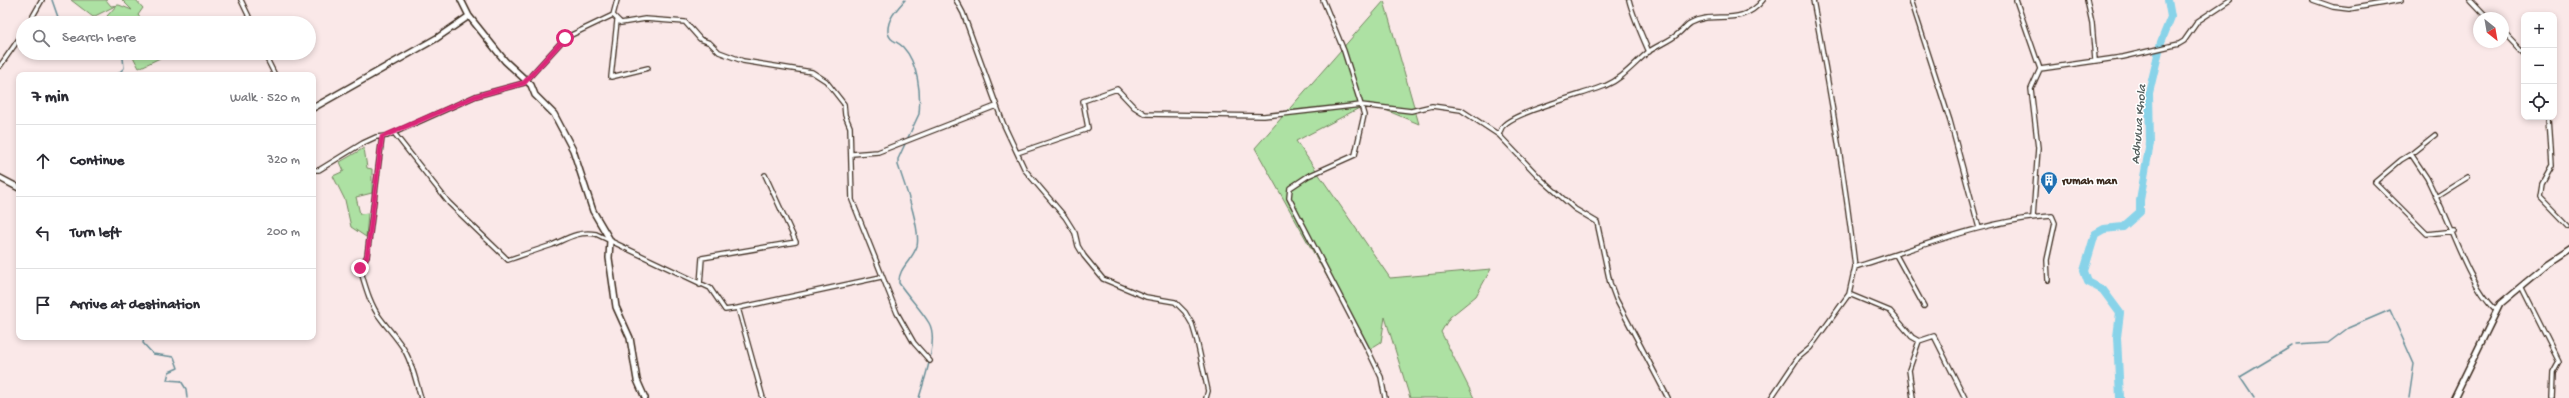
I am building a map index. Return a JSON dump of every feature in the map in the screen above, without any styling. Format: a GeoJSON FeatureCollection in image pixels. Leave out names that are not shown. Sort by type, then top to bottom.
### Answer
{"type":"FeatureCollection","features":[{"type":"Feature","properties":{"kind":"street"},"geometry":{"type":"LineString","coordinates":[[33,16],[42,0]]}},
{"type":"Feature","properties":{"kind":"street"},"geometry":{"type":"LineString","coordinates":[[241,0],[249,16]]}},
{"type":"Feature","properties":{"kind":"street"},"geometry":{"type":"LineString","coordinates":[[461,0],[469,16],[505,60],[526,80],[535,95],[554,114],[582,172],[593,211],[610,240],[609,258],[616,307],[630,338],[637,380],[645,398]]}},
{"type":"Feature","properties":{"kind":"street"},"geometry":{"type":"LineString","coordinates":[[617,0],[613,15],[617,21],[611,77],[648,68]]}},
{"type":"Feature","properties":{"kind":"street"},"geometry":{"type":"LineString","coordinates":[[956,0],[963,13],[996,106],[1025,170],[1065,217],[1075,233],[1078,246],[1102,279],[1146,297],[1175,302],[1185,312],[1192,324],[1197,340],[1208,391],[1206,398]]}},
{"type":"Feature","properties":{"kind":"street"},"geometry":{"type":"LineString","coordinates":[[1323,0],[1344,51],[1364,115],[1355,155],[1308,176],[1290,188],[1289,198],[1368,350],[1381,378],[1385,398]]}},
{"type":"Feature","properties":{"kind":"street"},"geometry":{"type":"LineString","coordinates":[[1629,0],[1632,15],[1638,21],[1649,52]]}},
{"type":"Feature","properties":{"kind":"street"},"geometry":{"type":"LineString","coordinates":[[1499,135],[1503,126],[1519,118],[1570,97],[1606,85],[1622,76],[1649,52],[1680,33],[1689,23],[1700,19],[1722,19],[1749,13],[1763,0]]}},
{"type":"Feature","properties":{"kind":"street"},"geometry":{"type":"LineString","coordinates":[[1771,398],[1798,358],[1810,348],[1849,294],[1855,267],[1847,195],[1828,73],[1813,0]]}},
{"type":"Feature","properties":{"kind":"street"},"geometry":{"type":"LineString","coordinates":[[1911,0],[1950,122],[1979,228]]}},
{"type":"Feature","properties":{"kind":"street"},"geometry":{"type":"LineString","coordinates":[[2016,0],[2040,69],[2031,89],[2038,148],[2033,217]]}},
{"type":"Feature","properties":{"kind":"street"},"geometry":{"type":"LineString","coordinates":[[2087,0],[2092,23],[2096,60]]}},
{"type":"Feature","properties":{"kind":"street"},"geometry":{"type":"LineString","coordinates":[[2040,69],[2155,50],[2184,41],[2198,21],[2230,0]]}},
{"type":"Feature","properties":{"kind":"street"},"geometry":{"type":"LineString","coordinates":[[2313,0],[2333,7],[2349,9],[2401,0]]}},
{"type":"Feature","properties":{"kind":"street"},"geometry":{"type":"LineString","coordinates":[[2471,0],[2482,12]]}},
{"type":"Feature","properties":{"kind":"street"},"geometry":{"type":"LineString","coordinates":[[316,170],[363,143],[394,133],[476,96],[518,85],[526,80],[565,38],[613,15]]}},
{"type":"Feature","properties":{"kind":"street"},"geometry":{"type":"LineString","coordinates":[[316,106],[437,38],[469,16]]}},
{"type":"Feature","properties":{"kind":"street"},"geometry":{"type":"LineString","coordinates":[[617,21],[670,19],[685,22],[700,39],[710,43],[719,52],[743,61],[812,72],[826,81],[844,104],[845,116],[850,127],[852,154],[852,200],[882,278],[904,326],[930,361]]}},
{"type":"Feature","properties":{"kind":"street"},"geometry":{"type":"LineString","coordinates":[[2509,38],[2521,51]]}},
{"type":"Feature","properties":{"kind":"street"},"geometry":{"type":"LineString","coordinates":[[0,66],[16,42]]}},
{"type":"Feature","properties":{"kind":"street"},"geometry":{"type":"LineString","coordinates":[[268,60],[274,72]]}},
{"type":"Feature","properties":{"kind":"street"},"geometry":{"type":"LineString","coordinates":[[1017,153],[1085,130],[1088,128],[1082,106],[1083,101],[1117,89],[1134,107],[1145,114],[1264,116],[1361,105],[1412,110],[1432,106],[1461,110],[1499,135],[1541,179],[1575,209],[1597,222],[1610,283],[1616,299],[1668,398]]}},
{"type":"Feature","properties":{"kind":"street"},"geometry":{"type":"LineString","coordinates":[[852,154],[878,152],[996,106]]}},
{"type":"Feature","properties":{"kind":"street"},"geometry":{"type":"LineString","coordinates":[[2549,120],[2552,166],[2542,184],[2540,196],[2569,226]]}},
{"type":"Feature","properties":{"kind":"street"},"geometry":{"type":"LineString","coordinates":[[394,133],[449,203],[508,260],[582,232],[596,234],[700,285],[710,288],[725,310],[882,278]]}},
{"type":"Feature","properties":{"kind":"street"},"geometry":{"type":"LineString","coordinates":[[2435,136],[2401,160],[2375,182],[2427,234],[2454,231]]}},
{"type":"Feature","properties":{"kind":"street"},"geometry":{"type":"LineString","coordinates":[[382,137],[367,256],[360,268],[375,309],[381,320],[393,331],[405,352],[415,374],[421,398]]}},
{"type":"Feature","properties":{"kind":"street"},"geometry":{"type":"LineString","coordinates":[[2411,154],[2454,231],[2473,280],[2481,294],[2496,310]]}},
{"type":"Feature","properties":{"kind":"street"},"geometry":{"type":"LineString","coordinates":[[700,285],[702,258],[796,242],[765,176]]}},
{"type":"Feature","properties":{"kind":"street"},"geometry":{"type":"LineString","coordinates":[[2436,197],[2468,177]]}},
{"type":"Feature","properties":{"kind":"street"},"geometry":{"type":"LineString","coordinates":[[0,178],[16,186]]}},
{"type":"Feature","properties":{"kind":"street"},"geometry":{"type":"LineString","coordinates":[[1855,267],[1979,228],[2033,217],[2054,218],[2047,260],[2048,280]]}},
{"type":"Feature","properties":{"kind":"street"},"geometry":{"type":"LineString","coordinates":[[2455,398],[2496,310],[2521,286],[2569,250]]}},
{"type":"Feature","properties":{"kind":"street"},"geometry":{"type":"LineString","coordinates":[[1896,255],[1924,306]]}},
{"type":"Feature","properties":{"kind":"street"},"geometry":{"type":"LineString","coordinates":[[2521,286],[2559,362],[2553,373],[2552,398]]}},
{"type":"Feature","properties":{"kind":"street"},"geometry":{"type":"LineString","coordinates":[[1849,294],[1890,311],[1912,338],[1919,341],[1934,336],[1937,339],[1965,398]]}},
{"type":"Feature","properties":{"kind":"street"},"geometry":{"type":"LineString","coordinates":[[738,308],[763,398]]}},
{"type":"Feature","properties":{"kind":"street"},"geometry":{"type":"LineString","coordinates":[[1912,398],[1909,370],[1919,341]]}},
{"type":"Feature","properties":{"kind":"green space"},"geometry":{"type":"Polygon","coordinates":[[[71,0],[106,0],[111,6],[116,5],[95,16],[92,16],[71,0]]]}},
{"type":"Feature","properties":{"kind":"green space"},"geometry":{"type":"Polygon","coordinates":[[[122,0],[136,0],[143,8],[139,16],[107,16],[117,5],[132,10],[122,0]]]}},
{"type":"Feature","properties":{"kind":"green space"},"geometry":{"type":"Polygon","coordinates":[[[1384,1],[1419,124],[1369,103],[1296,141],[1390,278],[1491,269],[1476,296],[1450,317],[1441,332],[1474,398],[1410,398],[1385,317],[1381,342],[1368,350],[1255,148],[1384,1]]]}},
{"type":"Feature","properties":{"kind":"green space"},"geometry":{"type":"Polygon","coordinates":[[[135,60],[156,60],[139,68],[135,60]]]}},
{"type":"Feature","properties":{"kind":"green space"},"geometry":{"type":"Polygon","coordinates":[[[364,148],[367,168],[372,169],[372,193],[356,197],[360,214],[368,213],[366,237],[351,227],[345,200],[333,176],[344,171],[340,162],[364,148]]]}},
{"type":"Feature","properties":{"kind":"waterway"},"geometry":{"type":"LineString","coordinates":[[52,0],[58,16]]}},
{"type":"Feature","properties":{"kind":"waterway"},"geometry":{"type":"LineString","coordinates":[[905,0],[891,19],[888,32],[890,37],[903,47],[912,61],[919,88],[919,114],[898,159],[898,165],[911,206],[918,238],[915,251],[903,269],[899,278],[899,283],[926,318],[932,330],[932,349],[930,360],[919,398]]}},
{"type":"Feature","properties":{"kind":"waterway","name":"Adhuwa Khola"},"geometry":{"type":"LineString","coordinates":[[2120,398],[2117,337],[2120,313],[2103,290],[2088,282],[2084,271],[2095,234],[2104,229],[2123,227],[2140,212],[2140,200],[2150,143],[2149,93],[2161,42],[2171,17],[2168,0]]}},
{"type":"Feature","properties":{"kind":"waterway"},"geometry":{"type":"LineString","coordinates":[[120,72],[124,68],[123,60]]}},
{"type":"Feature","properties":{"kind":"waterway"},"geometry":{"type":"LineString","coordinates":[[2296,345],[2328,343],[2348,328],[2390,310],[2414,364],[2409,398]]}},
{"type":"Feature","properties":{"kind":"waterway"},"geometry":{"type":"LineString","coordinates":[[144,340],[143,343],[153,354],[174,357],[178,368],[169,372],[167,380],[181,381],[186,389],[187,398]]}},
{"type":"Feature","properties":{"kind":"waterway"},"geometry":{"type":"LineString","coordinates":[[2254,398],[2240,377],[2292,346]]}},
{"type":"Feature","properties":{"kind":"place","name":"rumah man"},"geometry":{"type":"Point","coordinates":[2049,195]}},
{"type":"Feature","properties":{"kind":"route"},"geometry":{"type":"LineString","coordinates":[[360,268],[367,256],[382,137],[476,96],[524,83],[565,38]]}}]}
